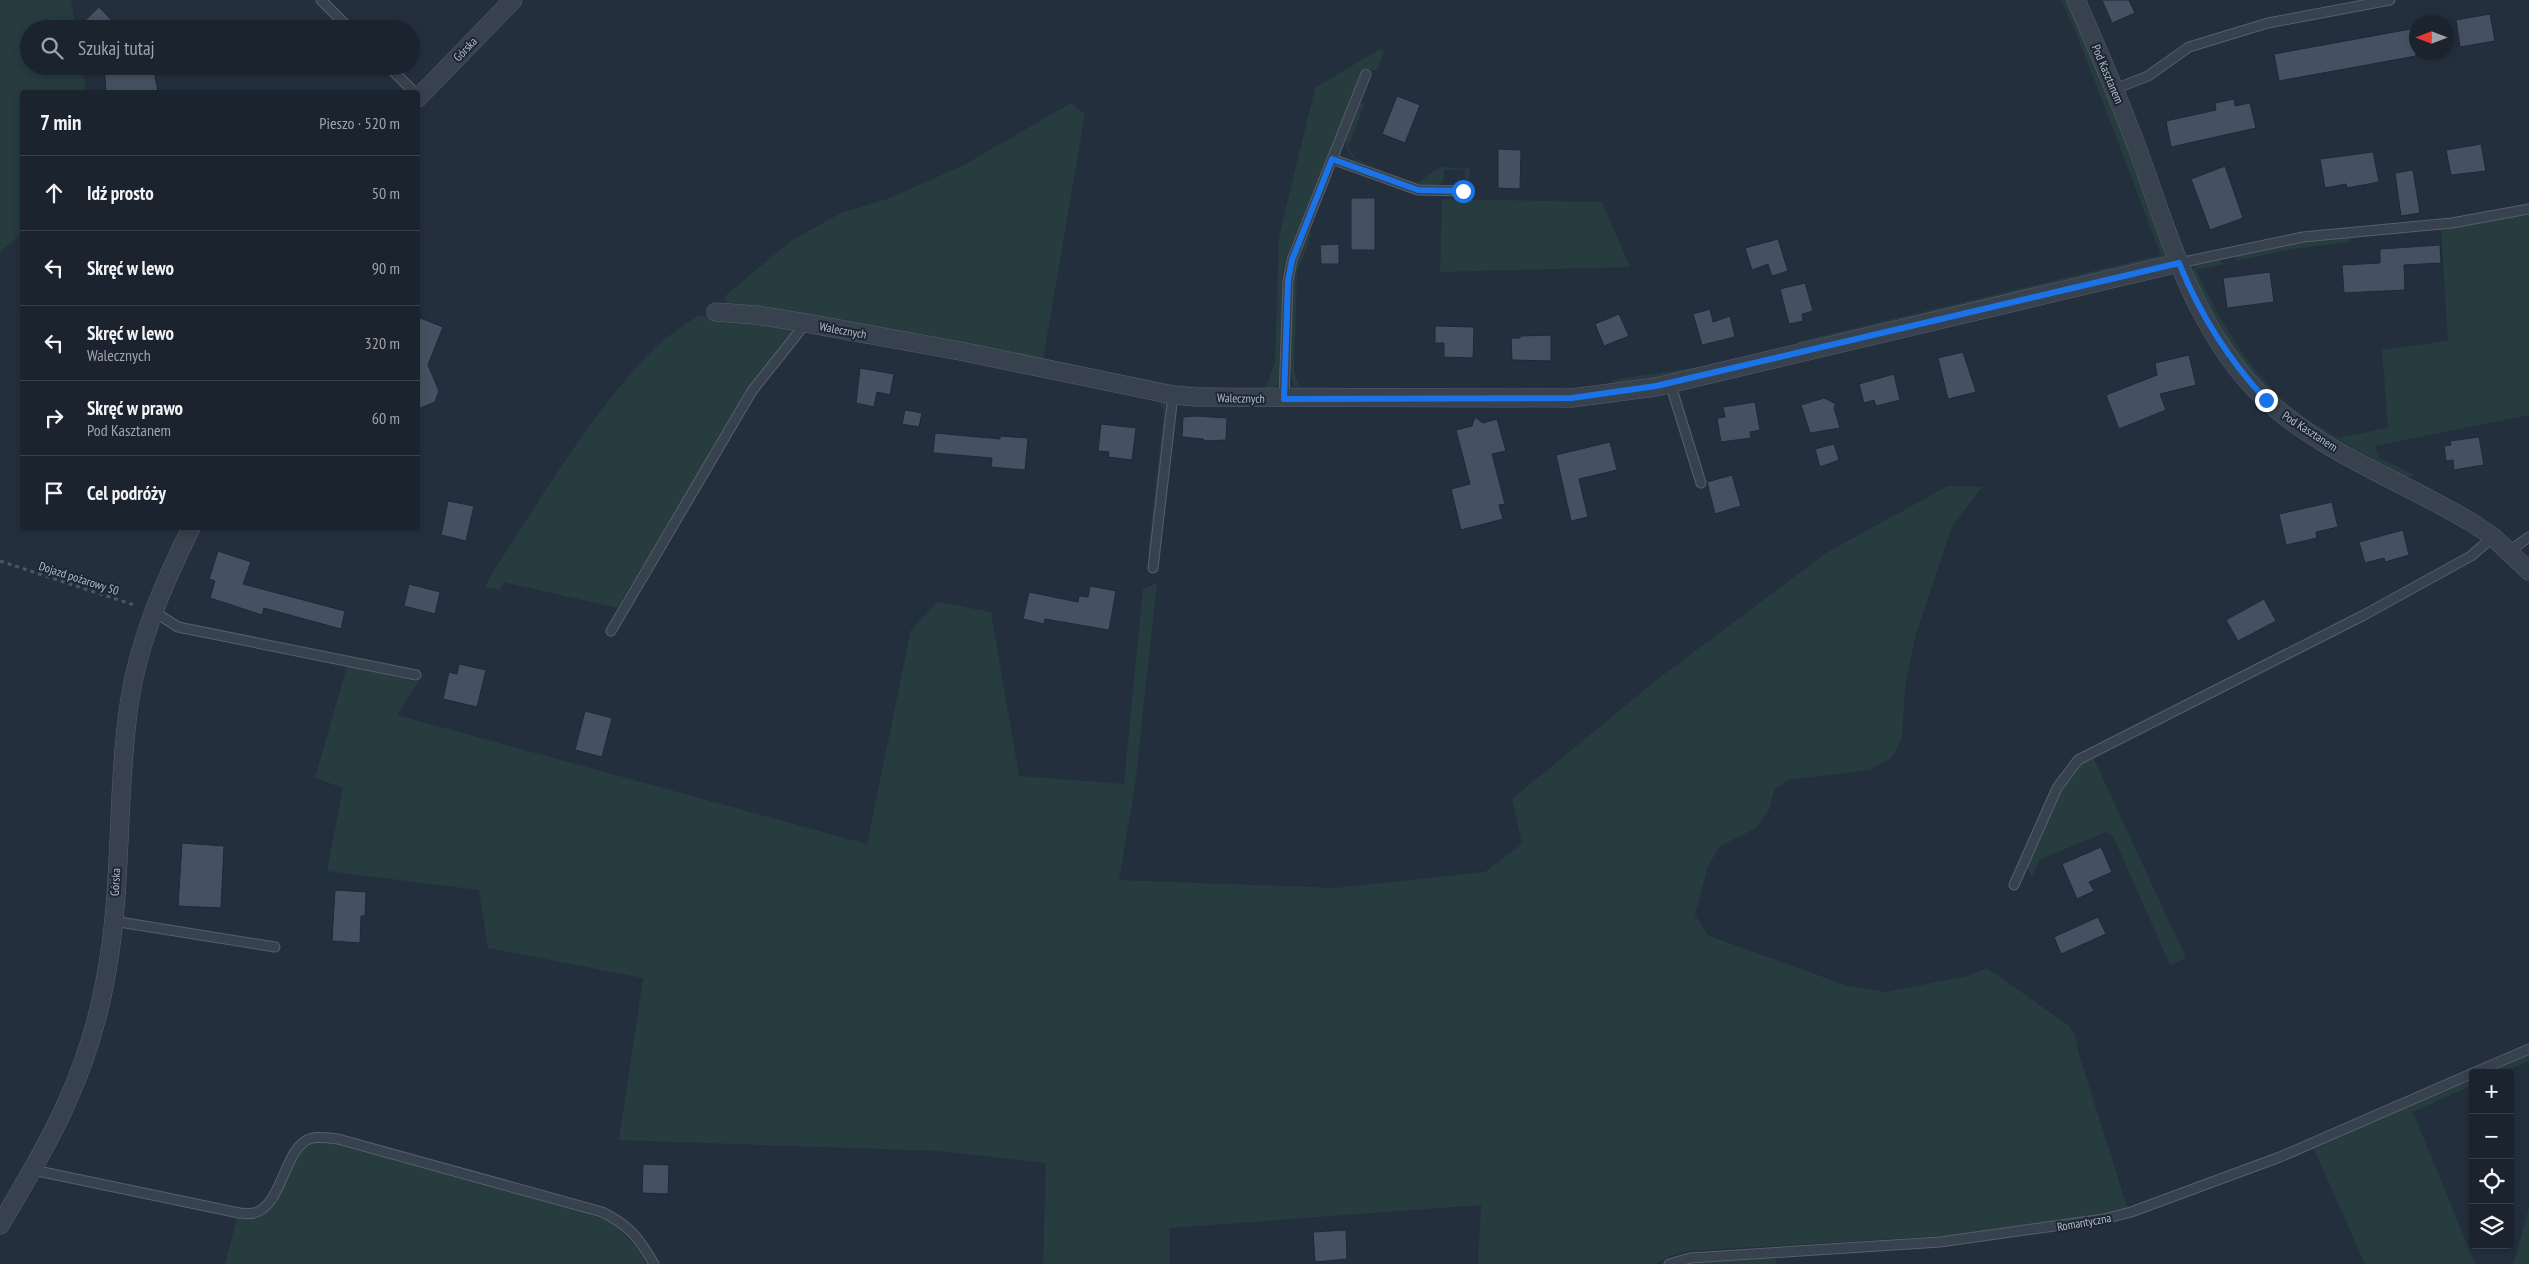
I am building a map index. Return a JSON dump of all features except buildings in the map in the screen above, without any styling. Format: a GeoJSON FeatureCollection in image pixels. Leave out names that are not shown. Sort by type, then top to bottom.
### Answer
{"type":"FeatureCollection","features":[{"type":"Feature","properties":{"kind":"street","name":"Górska"},"geometry":{"type":"LineString","coordinates":[[420,93],[513,0]]}},
{"type":"Feature","properties":{"kind":"street","name":"Pod Kasztanem"},"geometry":{"type":"LineString","coordinates":[[2076,0],[2115,89],[2191,293],[2214,336],[2246,379],[2286,417],[2330,445],[2451,510],[2493,537],[2529,571]]}},
{"type":"Feature","properties":{"kind":"street","name":"Walecznych"},"geometry":{"type":"LineString","coordinates":[[716,312],[756,315],[806,323],[1173,395],[1284,399],[1572,398],[1615,394],[1670,383],[2179,263]]}},
{"type":"Feature","properties":{"kind":"street","name":"Górska"},"geometry":{"type":"LineString","coordinates":[[0,1225],[62,1118],[87,1052],[107,975],[113,921],[123,751],[129,704],[138,658],[153,611],[190,530]]}},
{"type":"Feature","properties":{"kind":"lane"},"geometry":{"type":"LineString","coordinates":[[321,0],[341,20]]}},
{"type":"Feature","properties":{"kind":"lane"},"geometry":{"type":"LineString","coordinates":[[2115,89],[2148,76],[2189,47],[2268,23],[2390,0]]}},
{"type":"Feature","properties":{"kind":"lane"},"geometry":{"type":"LineString","coordinates":[[1284,399],[1288,281],[1292,260],[1366,74]]}},
{"type":"Feature","properties":{"kind":"lane"},"geometry":{"type":"LineString","coordinates":[[397,75],[411,90]]}},
{"type":"Feature","properties":{"kind":"lane"},"geometry":{"type":"LineString","coordinates":[[1332,159],[1418,190],[1463,191]]}},
{"type":"Feature","properties":{"kind":"lane"},"geometry":{"type":"LineString","coordinates":[[2179,263],[2303,237],[2452,223],[2529,209]]}},
{"type":"Feature","properties":{"kind":"lane"},"geometry":{"type":"LineString","coordinates":[[611,631],[752,391],[806,323]]}},
{"type":"Feature","properties":{"kind":"lane"},"geometry":{"type":"LineString","coordinates":[[1670,383],[1701,483]]}},
{"type":"Feature","properties":{"kind":"lane"},"geometry":{"type":"LineString","coordinates":[[1153,568],[1173,395]]}},
{"type":"Feature","properties":{"kind":"lane"},"geometry":{"type":"LineString","coordinates":[[2014,885],[2057,788],[2078,760],[2364,615],[2471,556],[2493,537]]}},
{"type":"Feature","properties":{"kind":"lane"},"geometry":{"type":"LineString","coordinates":[[2509,551],[2529,537]]}},
{"type":"Feature","properties":{"kind":"lane"},"geometry":{"type":"LineString","coordinates":[[153,611],[178,627],[416,675]]}},
{"type":"Feature","properties":{"kind":"lane"},"geometry":{"type":"LineString","coordinates":[[113,921],[275,947]]}},
{"type":"Feature","properties":{"kind":"lane","name":"Romantyczna"},"geometry":{"type":"LineString","coordinates":[[2482,1069],[2529,1049]]}},
{"type":"Feature","properties":{"kind":"lane","name":"Romantyczna"},"geometry":{"type":"LineString","coordinates":[[1669,1264],[1690,1258],[1940,1242],[2104,1220],[2131,1212],[2280,1157],[2469,1075]]}},
{"type":"Feature","properties":{"kind":"lane"},"geometry":{"type":"LineString","coordinates":[[33,1170],[239,1213],[255,1213],[265,1207],[278,1188],[297,1149],[305,1141],[317,1138],[338,1139],[602,1212],[622,1222],[634,1233],[654,1264]]}},
{"type":"Feature","properties":{"kind":"path","name":"Dojazd pożarowy 50"},"geometry":{"type":"LineString","coordinates":[[0,561],[153,611]]}},
{"type":"Feature","properties":{"kind":"green space"},"geometry":{"type":"Polygon","coordinates":[[[0,0],[71,0],[74,20],[20,20],[20,75],[83,75],[86,90],[20,90],[20,235],[0,252],[0,0]]]}},
{"type":"Feature","properties":{"kind":"green space"},"geometry":{"type":"Polygon","coordinates":[[[2061,0],[2069,0],[2108,91],[2168,254],[2166,258],[1799,345],[1796,342],[2161,255],[2076,32],[2061,0]]]}},
{"type":"Feature","properties":{"kind":"green space"},"geometry":{"type":"Polygon","coordinates":[[[1380,49],[1384,51],[1377,71],[1365,68],[1286,259],[1282,277],[1280,376],[1278,385],[1272,391],[1174,389],[728,306],[724,297],[792,240],[841,213],[887,199],[962,166],[1071,103],[1085,114],[1043,359],[1174,385],[1265,390],[1275,361],[1279,237],[1315,88],[1380,49]]]}},
{"type":"Feature","properties":{"kind":"green space"},"geometry":{"type":"Polygon","coordinates":[[[1365,102],[1348,147],[1355,158],[1348,151],[1346,141],[1360,104],[1365,102]]]}},
{"type":"Feature","properties":{"kind":"green space"},"geometry":{"type":"Polygon","coordinates":[[[1355,158],[1386,172],[1357,161],[1355,158]]]}},
{"type":"Feature","properties":{"kind":"green space"},"geometry":{"type":"Polygon","coordinates":[[[1440,167],[1470,169],[1469,180],[1465,179],[1465,170],[1444,169],[1443,182],[1437,185],[1417,185],[1386,172],[1417,183],[1440,167]]]}},
{"type":"Feature","properties":{"kind":"green space"},"geometry":{"type":"Polygon","coordinates":[[[1442,199],[1602,202],[1630,267],[1440,272],[1442,199]]]}},
{"type":"Feature","properties":{"kind":"green space"},"geometry":{"type":"Polygon","coordinates":[[[2529,215],[2529,415],[2375,446],[2379,458],[2415,475],[2405,477],[2293,413],[2259,382],[2223,333],[2191,272],[2197,264],[2219,260],[2224,264],[2196,270],[2215,308],[2237,345],[2262,379],[2277,394],[2303,416],[2338,438],[2388,428],[2382,350],[2448,341],[2441,228],[2529,215]]]}},
{"type":"Feature","properties":{"kind":"green space"},"geometry":{"type":"Polygon","coordinates":[[[1309,233],[1312,233],[1297,273],[1294,372],[1301,391],[1294,385],[1289,368],[1292,276],[1309,233]]]}},
{"type":"Feature","properties":{"kind":"green space"},"geometry":{"type":"Polygon","coordinates":[[[2350,237],[2350,242],[2292,249],[2236,261],[2237,256],[2294,243],[2350,237]]]}},
{"type":"Feature","properties":{"kind":"green space"},"geometry":{"type":"Polygon","coordinates":[[[699,315],[797,326],[750,388],[617,608],[504,582],[500,590],[485,587],[550,483],[611,397],[656,347],[699,315]]]}},
{"type":"Feature","properties":{"kind":"green space"},"geometry":{"type":"Polygon","coordinates":[[[1692,368],[1693,372],[1617,387],[1612,380],[1692,368]]]}},
{"type":"Feature","properties":{"kind":"green space"},"geometry":{"type":"Polygon","coordinates":[[[1424,389],[1435,389],[1435,392],[1424,392],[1424,389]]]}},
{"type":"Feature","properties":{"kind":"green space"},"geometry":{"type":"Polygon","coordinates":[[[1158,400],[1165,400],[1166,411],[1151,549],[1148,554],[1164,411],[1158,400]]]}},
{"type":"Feature","properties":{"kind":"green space"},"geometry":{"type":"Polygon","coordinates":[[[1948,486],[1982,487],[1952,526],[1916,634],[1905,687],[1902,739],[1892,757],[1870,770],[1788,780],[1774,790],[1769,810],[1756,828],[1720,846],[1708,866],[1695,915],[1709,936],[1848,986],[1886,992],[1967,976],[1987,968],[2068,1025],[2075,1034],[2078,1051],[2128,1210],[2032,1226],[1941,1236],[1689,1251],[1672,1255],[1654,1264],[1478,1264],[1481,1205],[1169,1228],[1170,1264],[1043,1264],[1046,1163],[939,1151],[619,1140],[643,978],[488,948],[479,890],[327,871],[343,788],[315,778],[347,666],[418,682],[397,715],[867,844],[911,630],[938,602],[991,612],[1019,776],[1124,784],[1143,589],[1157,583],[1135,785],[1119,880],[1335,888],[1485,872],[1522,844],[1512,799],[1659,678],[1826,553],[1948,486]]]}},
{"type":"Feature","properties":{"kind":"green space"},"geometry":{"type":"Polygon","coordinates":[[[2093,757],[2186,958],[2170,965],[2113,836],[2106,832],[2039,860],[2032,877],[2028,868],[2028,859],[2046,816],[2061,788],[2081,765],[2093,757]]]}},
{"type":"Feature","properties":{"kind":"green space"},"geometry":{"type":"Polygon","coordinates":[[[2529,1054],[2529,1061],[2510,1069],[2493,1069],[2529,1054]]]}},
{"type":"Feature","properties":{"kind":"green space"},"geometry":{"type":"Polygon","coordinates":[[[2469,1079],[2469,1087],[2413,1112],[2475,1264],[2365,1264],[2314,1149],[2469,1079]]]}},
{"type":"Feature","properties":{"kind":"green space"},"geometry":{"type":"Polygon","coordinates":[[[318,1142],[337,1144],[587,1213],[613,1223],[636,1247],[646,1264],[225,1264],[237,1218],[255,1219],[267,1212],[275,1203],[299,1156],[307,1147],[318,1142]]]}},
{"type":"Feature","properties":{"kind":"green space"},"geometry":{"type":"Polygon","coordinates":[[[2529,1207],[2529,1264],[2513,1264],[2514,1262],[2529,1207]]]}},
{"type":"Feature","properties":{"kind":"green space"},"geometry":{"type":"Polygon","coordinates":[[[1775,1258],[1777,1264],[1689,1264],[1692,1263],[1775,1258]]]}},
{"type":"Feature","properties":{"kind":"route"},"geometry":{"type":"LineString","coordinates":[[1463,191],[1418,190],[1332,159],[1292,260],[1288,281],[1284,399],[1572,398],[1615,394],[2179,263],[2191,293],[2214,336],[2246,379],[2266,400]]}}]}
